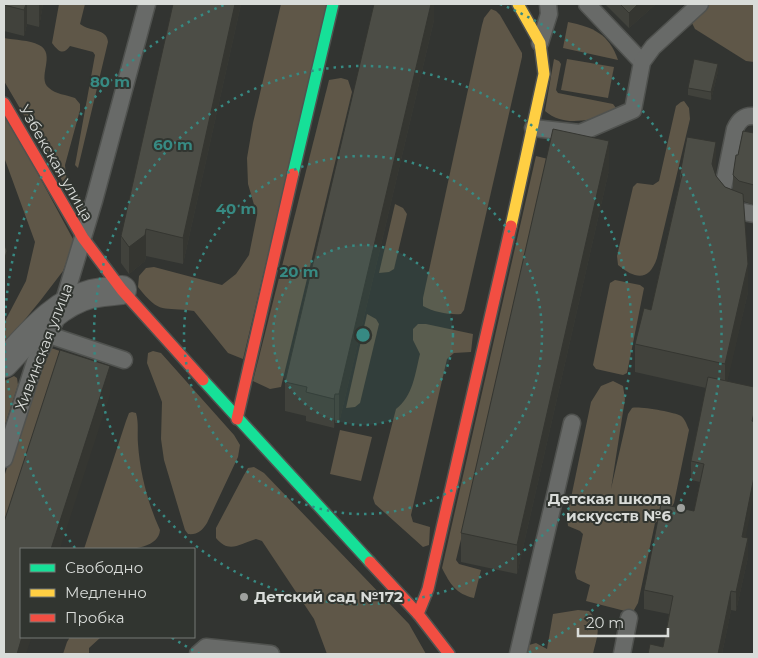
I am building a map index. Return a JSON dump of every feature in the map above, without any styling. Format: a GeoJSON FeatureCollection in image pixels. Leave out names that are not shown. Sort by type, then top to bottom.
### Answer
{"type":"FeatureCollection","features":[{"type":"Feature","properties":{"kind":"street"},"geometry":{"type":"LineString","coordinates":[[237,419],[242,390],[334,4]]}},
{"type":"Feature","properties":{"kind":"street"},"geometry":{"type":"LineString","coordinates":[[418,614],[428,589],[544,74],[540,43],[518,4]]}},
{"type":"Feature","properties":{"kind":"street","name":"Узбекская улица"},"geometry":{"type":"LineString","coordinates":[[4,103],[83,238],[122,290],[237,419],[418,614],[448,654]]}},
{"type":"Feature","properties":{"kind":"street"},"geometry":{"type":"LineString","coordinates":[[4,363],[44,322],[62,307],[90,295],[122,290]]}},
{"type":"Feature","properties":{"kind":"lane","name":"Хивинская улица"},"geometry":{"type":"LineString","coordinates":[[4,459],[35,362],[62,307],[94,201],[147,4]]}},
{"type":"Feature","properties":{"kind":"lane"},"geometry":{"type":"LineString","coordinates":[[540,43],[549,14],[548,4]]}},
{"type":"Feature","properties":{"kind":"lane"},"geometry":{"type":"LineString","coordinates":[[587,4],[642,62]]}},
{"type":"Feature","properties":{"kind":"lane"},"geometry":{"type":"LineString","coordinates":[[533,128],[580,133],[633,110],[642,62],[653,47],[700,4]]}},
{"type":"Feature","properties":{"kind":"lane"},"geometry":{"type":"LineString","coordinates":[[754,116],[748,116],[739,121],[735,129],[722,193],[724,201],[730,207],[754,214]]}},
{"type":"Feature","properties":{"kind":"lane"},"geometry":{"type":"LineString","coordinates":[[49,335],[124,360]]}},
{"type":"Feature","properties":{"kind":"lane"},"geometry":{"type":"LineString","coordinates":[[518,654],[572,423]]}},
{"type":"Feature","properties":{"kind":"lane"},"geometry":{"type":"LineString","coordinates":[[622,654],[629,618]]}},
{"type":"Feature","properties":{"kind":"lane"},"geometry":{"type":"LineString","coordinates":[[198,654],[206,647],[216,647],[271,654]]}},
{"type":"Feature","properties":{"kind":"shaded area"},"geometry":{"type":"Polygon","coordinates":[[[59,4],[85,4],[80,24],[105,34],[108,42],[78,168],[75,165],[95,55],[93,52],[70,46],[63,52],[52,43],[59,4]]]}},
{"type":"Feature","properties":{"kind":"shaded area"},"geometry":{"type":"Polygon","coordinates":[[[281,4],[328,4],[243,359],[228,353],[194,311],[157,306],[138,287],[139,276],[146,268],[154,267],[222,285],[236,274],[249,255],[257,215],[248,184],[247,158],[253,123],[281,4]]]}},
{"type":"Feature","properties":{"kind":"shaded area"},"geometry":{"type":"Polygon","coordinates":[[[710,4],[754,4],[754,62],[746,61],[695,29],[692,23],[694,18],[710,4]]]}},
{"type":"Feature","properties":{"kind":"shaded area"},"geometry":{"type":"Polygon","coordinates":[[[491,9],[500,15],[522,53],[522,57],[464,310],[461,314],[447,313],[423,306],[423,298],[482,25],[484,18],[491,9]]]}},
{"type":"Feature","properties":{"kind":"shaded area"},"geometry":{"type":"Polygon","coordinates":[[[568,22],[585,26],[599,33],[610,44],[618,60],[563,48],[568,22]]]}},
{"type":"Feature","properties":{"kind":"shaded area"},"geometry":{"type":"Polygon","coordinates":[[[4,38],[31,42],[44,49],[47,60],[44,78],[46,84],[54,92],[75,98],[80,104],[65,165],[69,185],[85,203],[84,218],[4,81],[4,38]]]}},
{"type":"Feature","properties":{"kind":"shaded area"},"geometry":{"type":"Polygon","coordinates":[[[554,59],[561,64],[556,90],[558,93],[613,104],[616,108],[609,116],[567,121],[552,116],[545,111],[554,59]]]}},
{"type":"Feature","properties":{"kind":"shaded area"},"geometry":{"type":"Polygon","coordinates":[[[567,59],[614,67],[608,98],[561,90],[567,59]]]}},
{"type":"Feature","properties":{"kind":"shaded area"},"geometry":{"type":"Polygon","coordinates":[[[341,78],[348,80],[352,92],[281,387],[270,389],[253,381],[329,80],[341,78]]]}},
{"type":"Feature","properties":{"kind":"shaded area"},"geometry":{"type":"Polygon","coordinates":[[[684,101],[689,108],[690,119],[657,258],[650,271],[641,276],[636,275],[618,265],[617,256],[633,187],[637,183],[653,185],[659,181],[676,106],[684,101]]]}},
{"type":"Feature","properties":{"kind":"shaded area"},"geometry":{"type":"Polygon","coordinates":[[[4,111],[74,241],[63,271],[4,345],[4,323],[26,281],[35,242],[4,157],[4,111]]]}},
{"type":"Feature","properties":{"kind":"shaded area"},"geometry":{"type":"Polygon","coordinates":[[[536,156],[552,160],[456,560],[459,564],[481,570],[474,598],[454,588],[442,568],[536,156]]]}},
{"type":"Feature","properties":{"kind":"shaded area"},"geometry":{"type":"Polygon","coordinates":[[[395,204],[403,208],[407,214],[394,269],[389,272],[379,273],[395,204]]]}},
{"type":"Feature","properties":{"kind":"shaded area"},"geometry":{"type":"Polygon","coordinates":[[[615,280],[640,285],[644,288],[627,373],[623,375],[596,369],[593,365],[610,283],[615,280]]]}},
{"type":"Feature","properties":{"kind":"shaded area"},"geometry":{"type":"Polygon","coordinates":[[[367,314],[376,319],[379,324],[360,403],[355,407],[346,408],[367,314]]]}},
{"type":"Feature","properties":{"kind":"shaded area"},"geometry":{"type":"Polygon","coordinates":[[[418,324],[473,334],[471,352],[454,353],[447,359],[411,515],[413,522],[430,527],[429,545],[423,547],[375,504],[373,498],[396,409],[406,398],[415,377],[420,354],[413,340],[413,329],[418,324]]]}},
{"type":"Feature","properties":{"kind":"shaded area"},"geometry":{"type":"Polygon","coordinates":[[[51,348],[60,351],[4,538],[4,477],[45,351],[51,348]]]}},
{"type":"Feature","properties":{"kind":"shaded area"},"geometry":{"type":"Polygon","coordinates":[[[153,351],[161,353],[234,435],[240,445],[238,457],[207,523],[194,534],[188,534],[185,530],[164,460],[161,439],[162,402],[147,363],[148,353],[153,351]]]}},
{"type":"Feature","properties":{"kind":"shaded area"},"geometry":{"type":"Polygon","coordinates":[[[14,376],[17,378],[18,385],[4,428],[4,381],[14,376]]]}},
{"type":"Feature","properties":{"kind":"shaded area"},"geometry":{"type":"Polygon","coordinates":[[[613,381],[623,386],[625,399],[611,489],[628,414],[632,408],[677,414],[684,419],[689,430],[674,503],[670,510],[655,523],[638,603],[634,610],[629,612],[586,601],[590,585],[577,579],[575,572],[583,534],[568,526],[567,517],[591,402],[601,386],[613,381]]]}},
{"type":"Feature","properties":{"kind":"shaded area"},"geometry":{"type":"Polygon","coordinates":[[[129,413],[136,413],[139,455],[145,488],[160,530],[157,538],[150,544],[140,547],[84,548],[126,421],[129,413]]]}},
{"type":"Feature","properties":{"kind":"shaded area"},"geometry":{"type":"Polygon","coordinates":[[[340,430],[372,437],[361,481],[330,474],[340,430]]]}},
{"type":"Feature","properties":{"kind":"shaded area"},"geometry":{"type":"Polygon","coordinates":[[[254,467],[264,473],[409,624],[426,654],[327,654],[314,619],[262,541],[256,539],[230,547],[225,546],[216,538],[216,528],[244,475],[248,468],[254,467]]]}},
{"type":"Feature","properties":{"kind":"shaded area"},"geometry":{"type":"Polygon","coordinates":[[[578,610],[589,611],[596,622],[598,631],[593,654],[527,654],[529,645],[536,643],[547,649],[553,614],[578,610]]]}},
{"type":"Feature","properties":{"kind":"shaded area"},"geometry":{"type":"Polygon","coordinates":[[[69,638],[100,638],[89,648],[89,654],[63,654],[69,638]]]}},
{"type":"Feature","properties":{"kind":"building"},"geometry":{"type":"Polygon","coordinates":[[[4,4],[26,4],[24,10],[4,4]]]}},
{"type":"Feature","properties":{"kind":"building"},"geometry":{"type":"Polygon","coordinates":[[[173,4],[235,4],[183,238],[146,229],[145,235],[129,247],[121,236],[173,4]]]}},
{"type":"Feature","properties":{"kind":"building"},"geometry":{"type":"Polygon","coordinates":[[[374,4],[431,4],[339,394],[335,394],[334,399],[306,392],[307,387],[285,382],[374,4]]]}},
{"type":"Feature","properties":{"kind":"building"},"geometry":{"type":"Polygon","coordinates":[[[620,4],[638,4],[629,13],[620,4]]]}},
{"type":"Feature","properties":{"kind":"building"},"geometry":{"type":"Polygon","coordinates":[[[694,59],[718,64],[711,92],[688,88],[694,59]]]}},
{"type":"Feature","properties":{"kind":"building"},"geometry":{"type":"Polygon","coordinates":[[[553,129],[609,141],[517,545],[461,533],[553,129]]]}},
{"type":"Feature","properties":{"kind":"building"},"geometry":{"type":"Polygon","coordinates":[[[743,131],[754,133],[754,185],[739,181],[733,175],[736,155],[738,155],[743,131]]]}},
{"type":"Feature","properties":{"kind":"building"},"geometry":{"type":"Polygon","coordinates":[[[687,137],[716,142],[712,164],[716,176],[725,187],[743,194],[748,264],[725,364],[635,344],[644,308],[651,310],[682,174],[680,174],[687,137]]]}},
{"type":"Feature","properties":{"kind":"building"},"geometry":{"type":"Polygon","coordinates":[[[4,243],[7,251],[4,261],[4,243]]]}},
{"type":"Feature","properties":{"kind":"building"},"geometry":{"type":"Polygon","coordinates":[[[60,350],[110,366],[51,548],[20,548],[20,638],[22,638],[17,654],[4,654],[4,522],[60,350]]]}},
{"type":"Feature","properties":{"kind":"building"},"geometry":{"type":"Polygon","coordinates":[[[708,377],[754,387],[754,413],[752,421],[754,422],[754,477],[742,537],[748,538],[736,592],[731,591],[718,654],[648,654],[650,644],[663,647],[673,596],[644,590],[661,504],[694,511],[704,464],[691,461],[708,377]]]}},
{"type":"Feature","properties":{"kind":"traffic: fast"},"geometry":{"type":"LineString","coordinates":[[293,174],[333,4]]}},
{"type":"Feature","properties":{"kind":"traffic: fast"},"geometry":{"type":"LineString","coordinates":[[203,380],[370,562]]}},
{"type":"Feature","properties":{"kind":"traffic: slow"},"geometry":{"type":"LineString","coordinates":[[511,226],[544,74],[540,43],[518,4]]}},
{"type":"Feature","properties":{"kind":"traffic: jam"},"geometry":{"type":"LineString","coordinates":[[4,103],[83,238],[122,290],[203,380]]}},
{"type":"Feature","properties":{"kind":"traffic: jam"},"geometry":{"type":"LineString","coordinates":[[237,419],[293,174]]}},
{"type":"Feature","properties":{"kind":"traffic: jam"},"geometry":{"type":"LineString","coordinates":[[418,614],[428,589],[511,226]]}},
{"type":"Feature","properties":{"kind":"traffic: jam"},"geometry":{"type":"LineString","coordinates":[[370,562],[418,614],[449,654]]}},
{"type":"Feature","properties":{"kind":"place","name":"Детская школа искусств №6"},"geometry":{"type":"Point","coordinates":[681,508]}},
{"type":"Feature","properties":{"kind":"place","name":"Детский сад №172"},"geometry":{"type":"Point","coordinates":[244,597]}}]}
